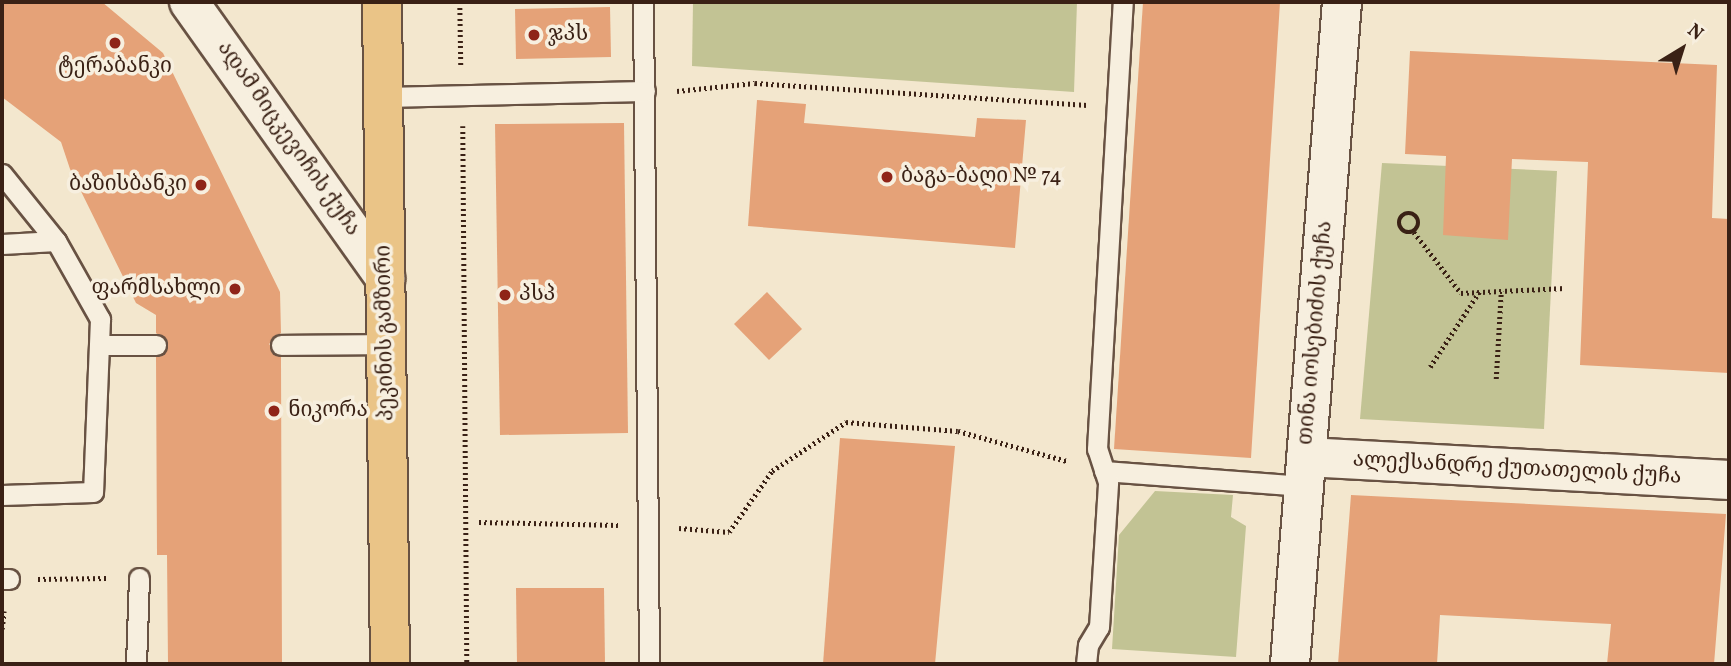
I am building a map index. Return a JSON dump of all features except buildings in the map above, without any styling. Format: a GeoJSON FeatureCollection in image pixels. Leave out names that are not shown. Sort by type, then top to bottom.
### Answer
{"type":"FeatureCollection","features":[{"type":"Feature","properties":{"kind":"main road","name":"პეკინის გამზირი"},"geometry":{"type":"LineString","coordinates":[[382,2],[390,664]]}},
{"type":"Feature","properties":{"kind":"street","name":"ადამ მიცკევიჩის ქუჩა"},"geometry":{"type":"LineString","coordinates":[[189,2],[385,278]]}},
{"type":"Feature","properties":{"kind":"street","name":"თინა იოსებიძის ქუჩა"},"geometry":{"type":"LineString","coordinates":[[1290,664],[1342,2]]}},
{"type":"Feature","properties":{"kind":"street","name":"ალექსანდრე ქუთათელის ქუჩა"},"geometry":{"type":"LineString","coordinates":[[1304,472],[1729,480]]}},
{"type":"Feature","properties":{"kind":"lane"},"geometry":{"type":"LineString","coordinates":[[643,2],[649,664]]}},
{"type":"Feature","properties":{"kind":"lane"},"geometry":{"type":"LineString","coordinates":[[1086,664],[1088,646],[1098,627],[1108,482],[1097,449],[1123,2]]}},
{"type":"Feature","properties":{"kind":"lane"},"geometry":{"type":"LineString","coordinates":[[383,97],[645,91]]}},
{"type":"Feature","properties":{"kind":"lane"},"geometry":{"type":"LineString","coordinates":[[2,174],[56,241],[100,319],[93,492],[2,495]]}},
{"type":"Feature","properties":{"kind":"lane"},"geometry":{"type":"LineString","coordinates":[[2,244],[56,241]]}},
{"type":"Feature","properties":{"kind":"lane"},"geometry":{"type":"LineString","coordinates":[[281,345],[387,344]]}},
{"type":"Feature","properties":{"kind":"lane"},"geometry":{"type":"LineString","coordinates":[[100,345],[156,345]]}},
{"type":"Feature","properties":{"kind":"lane"},"geometry":{"type":"LineString","coordinates":[[1104,471],[1304,472]]}},
{"type":"Feature","properties":{"kind":"lane"},"geometry":{"type":"LineString","coordinates":[[136,664],[139,578]]}},
{"type":"Feature","properties":{"kind":"path"},"geometry":{"type":"LineString","coordinates":[[460,2],[467,664]]}},
{"type":"Feature","properties":{"kind":"path"},"geometry":{"type":"LineString","coordinates":[[645,91],[693,91],[755,83],[1116,107]]}},
{"type":"Feature","properties":{"kind":"path"},"geometry":{"type":"LineString","coordinates":[[1408,213],[1418,220],[1414,232],[1405,232],[1399,225],[1408,213]]}},
{"type":"Feature","properties":{"kind":"path"},"geometry":{"type":"LineString","coordinates":[[1414,232],[1461,293],[1564,288]]}},
{"type":"Feature","properties":{"kind":"path"},"geometry":{"type":"LineString","coordinates":[[1496,379],[1502,291]]}},
{"type":"Feature","properties":{"kind":"path"},"geometry":{"type":"LineString","coordinates":[[1430,367],[1479,292]]}},
{"type":"Feature","properties":{"kind":"path"},"geometry":{"type":"LineString","coordinates":[[478,522],[649,526],[729,533],[772,471],[846,422],[957,431],[1104,471]]}},
{"type":"Feature","properties":{"kind":"path"},"geometry":{"type":"LineString","coordinates":[[5,579],[139,578]]}},
{"type":"Feature","properties":{"kind":"green space"},"geometry":{"type":"Polygon","coordinates":[[[693,2],[1077,2],[1074,92],[692,66],[693,2]]]}},
{"type":"Feature","properties":{"kind":"green space"},"geometry":{"type":"Polygon","coordinates":[[[1382,163],[1557,171],[1544,429],[1360,419],[1382,163]]]}},
{"type":"Feature","properties":{"kind":"green space"},"geometry":{"type":"Polygon","coordinates":[[[1155,491],[1233,495],[1231,517],[1246,526],[1236,657],[1112,649],[1119,535],[1155,491]]]}},
{"type":"Feature","properties":{"kind":"place","name":"ჯპს"},"geometry":{"type":"Point","coordinates":[534,35]}},
{"type":"Feature","properties":{"kind":"place","name":"ტერაბანკი"},"geometry":{"type":"Point","coordinates":[115,43]}},
{"type":"Feature","properties":{"kind":"place","name":"ბაგა-ბაღი № 74"},"geometry":{"type":"Point","coordinates":[887,177]}},
{"type":"Feature","properties":{"kind":"place","name":"ბაზისბანკი"},"geometry":{"type":"Point","coordinates":[201,185]}},
{"type":"Feature","properties":{"kind":"place","name":"ფარმსახლი"},"geometry":{"type":"Point","coordinates":[235,289]}},
{"type":"Feature","properties":{"kind":"place","name":"პსპ"},"geometry":{"type":"Point","coordinates":[505,295]}},
{"type":"Feature","properties":{"kind":"place","name":"ნიკორა"},"geometry":{"type":"Point","coordinates":[274,411]}}]}
